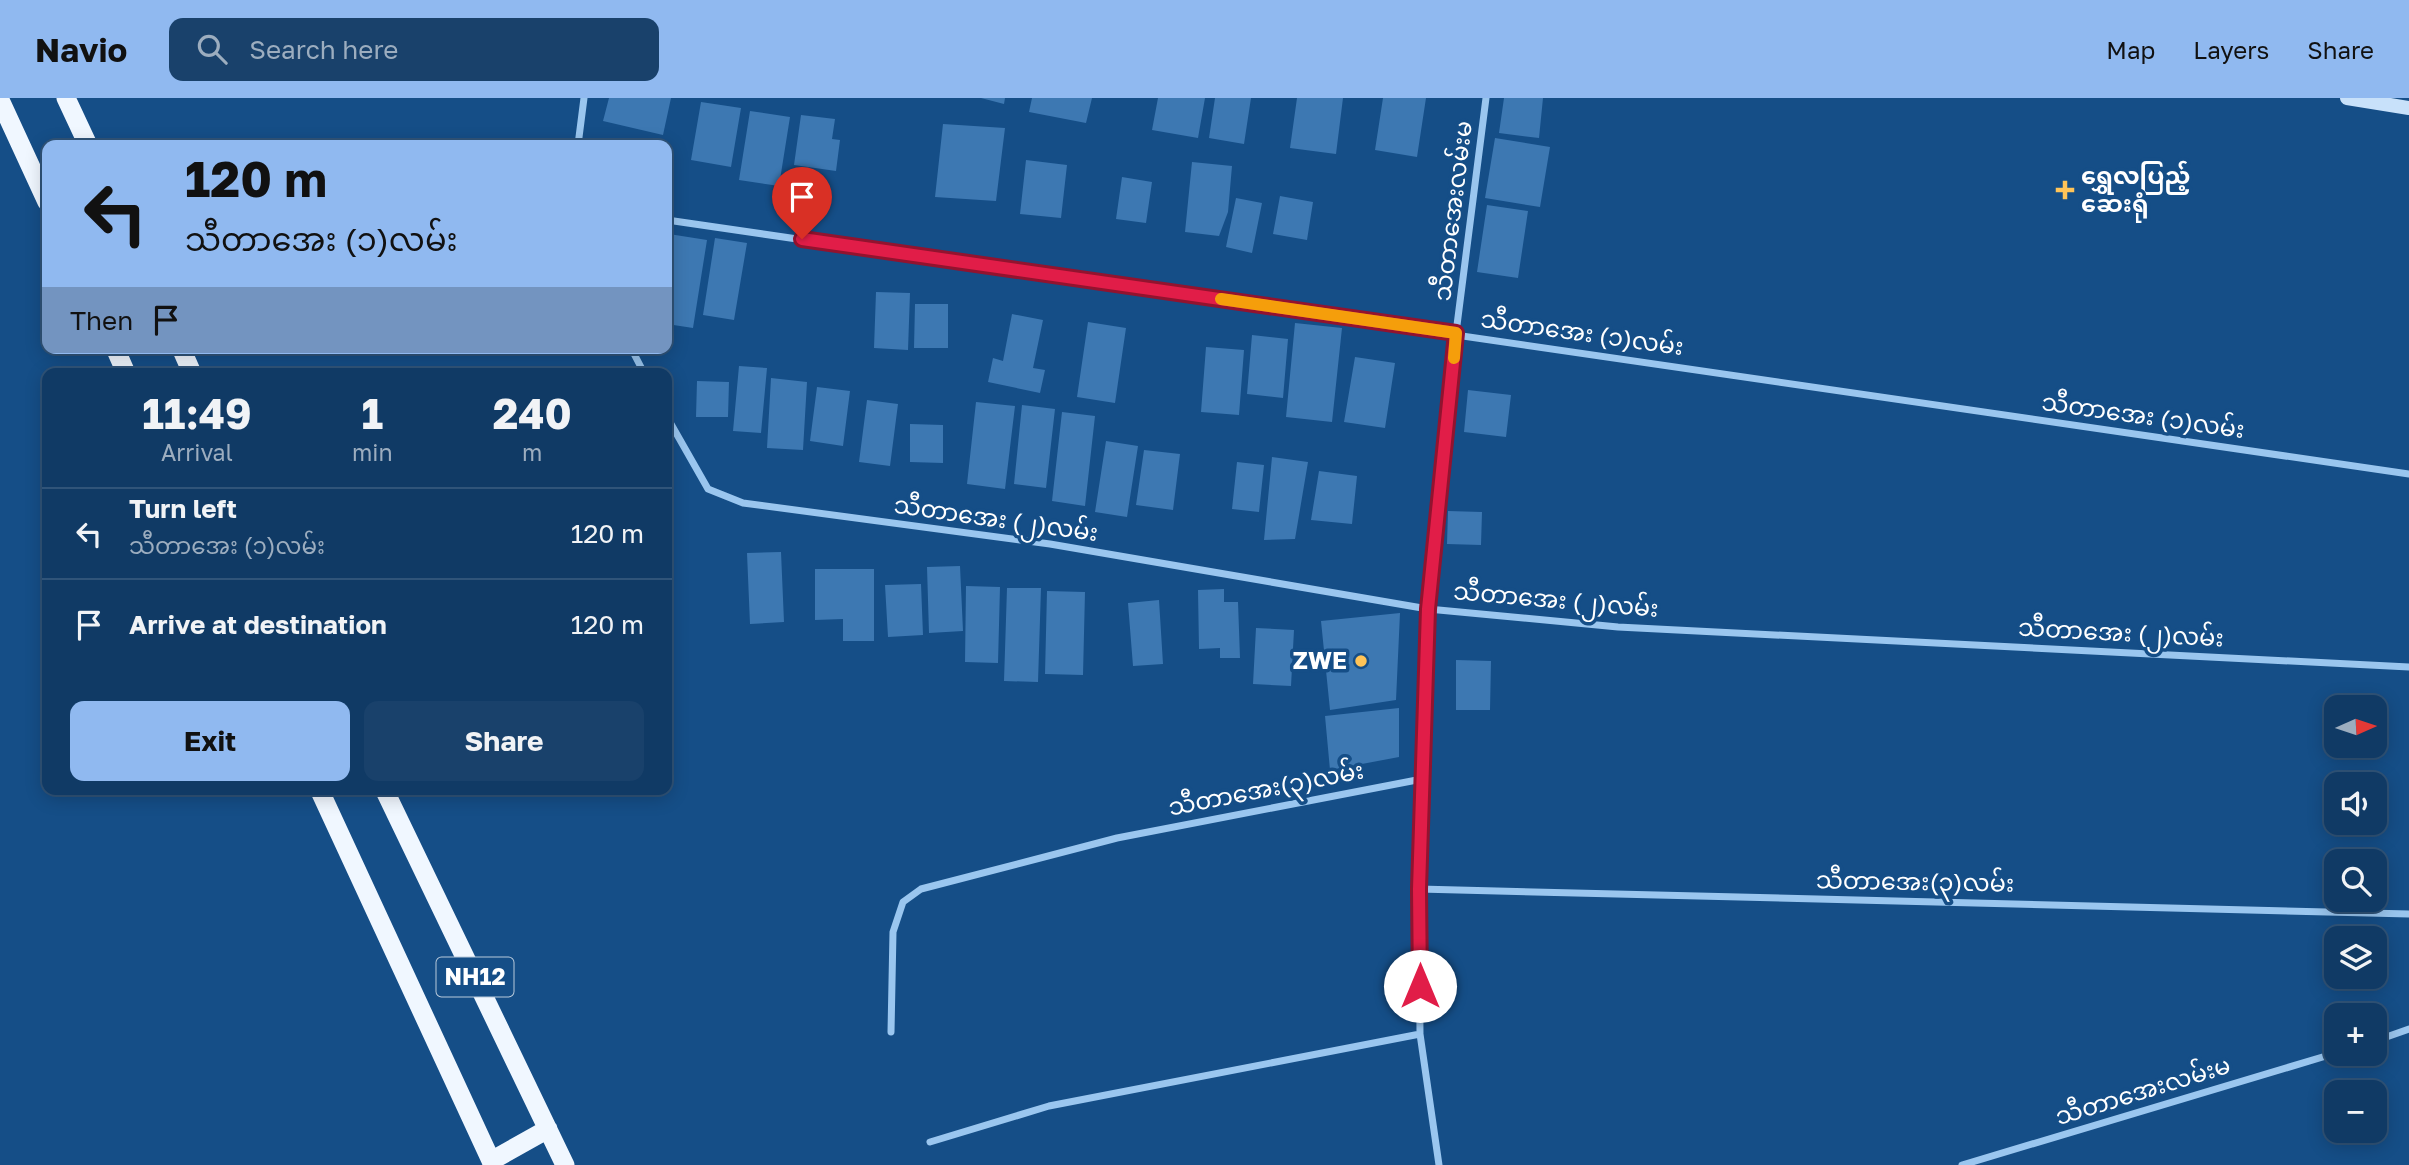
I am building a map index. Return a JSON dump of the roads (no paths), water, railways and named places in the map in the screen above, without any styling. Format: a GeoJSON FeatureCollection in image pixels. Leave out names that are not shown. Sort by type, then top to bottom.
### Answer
{"type":"FeatureCollection","features":[{"type":"Feature","properties":{"kind":"highway"},"geometry":{"type":"LineString","coordinates":[[66,98],[86,140]]}},
{"type":"Feature","properties":{"kind":"highway"},"geometry":{"type":"LineString","coordinates":[[0,100],[42,191]]}},
{"type":"Feature","properties":{"kind":"highway","name":"NH12"},"geometry":{"type":"LineString","coordinates":[[322,795],[492,1163]]}},
{"type":"Feature","properties":{"kind":"highway","name":"NH12"},"geometry":{"type":"LineString","coordinates":[[387,795],[565,1165]]}},
{"type":"Feature","properties":{"kind":"highway"},"geometry":{"type":"LineString","coordinates":[[492,1163],[548,1129]]}},
{"type":"Feature","properties":{"kind":"main road"},"geometry":{"type":"LineString","coordinates":[[2347,98],[2409,108]]}},
{"type":"Feature","properties":{"kind":"street"},"geometry":{"type":"LineString","coordinates":[[579,140],[584,98]]}},
{"type":"Feature","properties":{"kind":"street","name":"သီတာအေးလမ်းမ"},"geometry":{"type":"LineString","coordinates":[[1439,1165],[1420,1034],[1419,889],[1428,609],[1456,333],[1486,98]]}},
{"type":"Feature","properties":{"kind":"street","name":"သီတာအေး (၁)လမ်း"},"geometry":{"type":"LineString","coordinates":[[672,221],[2409,474]]}},
{"type":"Feature","properties":{"kind":"street","name":"သီတာအေး (၂)လမ်း"},"geometry":{"type":"LineString","coordinates":[[672,426],[708,489],[743,503],[1049,544],[1428,609],[1618,627],[2409,667]]}},
{"type":"Feature","properties":{"kind":"street","name":"သီတာအေး(၃)လမ်း"},"geometry":{"type":"LineString","coordinates":[[891,1032],[893,932],[903,902],[921,888],[1117,838],[1422,779]]}},
{"type":"Feature","properties":{"kind":"street","name":"သီတာအေး(၃)လမ်း"},"geometry":{"type":"LineString","coordinates":[[1419,889],[2409,914]]}},
{"type":"Feature","properties":{"kind":"street"},"geometry":{"type":"LineString","coordinates":[[2387,1037],[2409,1030]]}},
{"type":"Feature","properties":{"kind":"street"},"geometry":{"type":"LineString","coordinates":[[930,1142],[1049,1107],[1420,1034]]}},
{"type":"Feature","properties":{"kind":"street","name":"သီတာအေးလမ်းမ"},"geometry":{"type":"LineString","coordinates":[[1962,1165],[2324,1057]]}},
{"type":"Feature","properties":{"kind":"place","name":"ရွှေလပြည့် ဆေးရုံ"},"geometry":{"type":"Point","coordinates":[2065,190]}},
{"type":"Feature","properties":{"kind":"place","name":"ZWE"},"geometry":{"type":"Point","coordinates":[1361,661]}}]}
